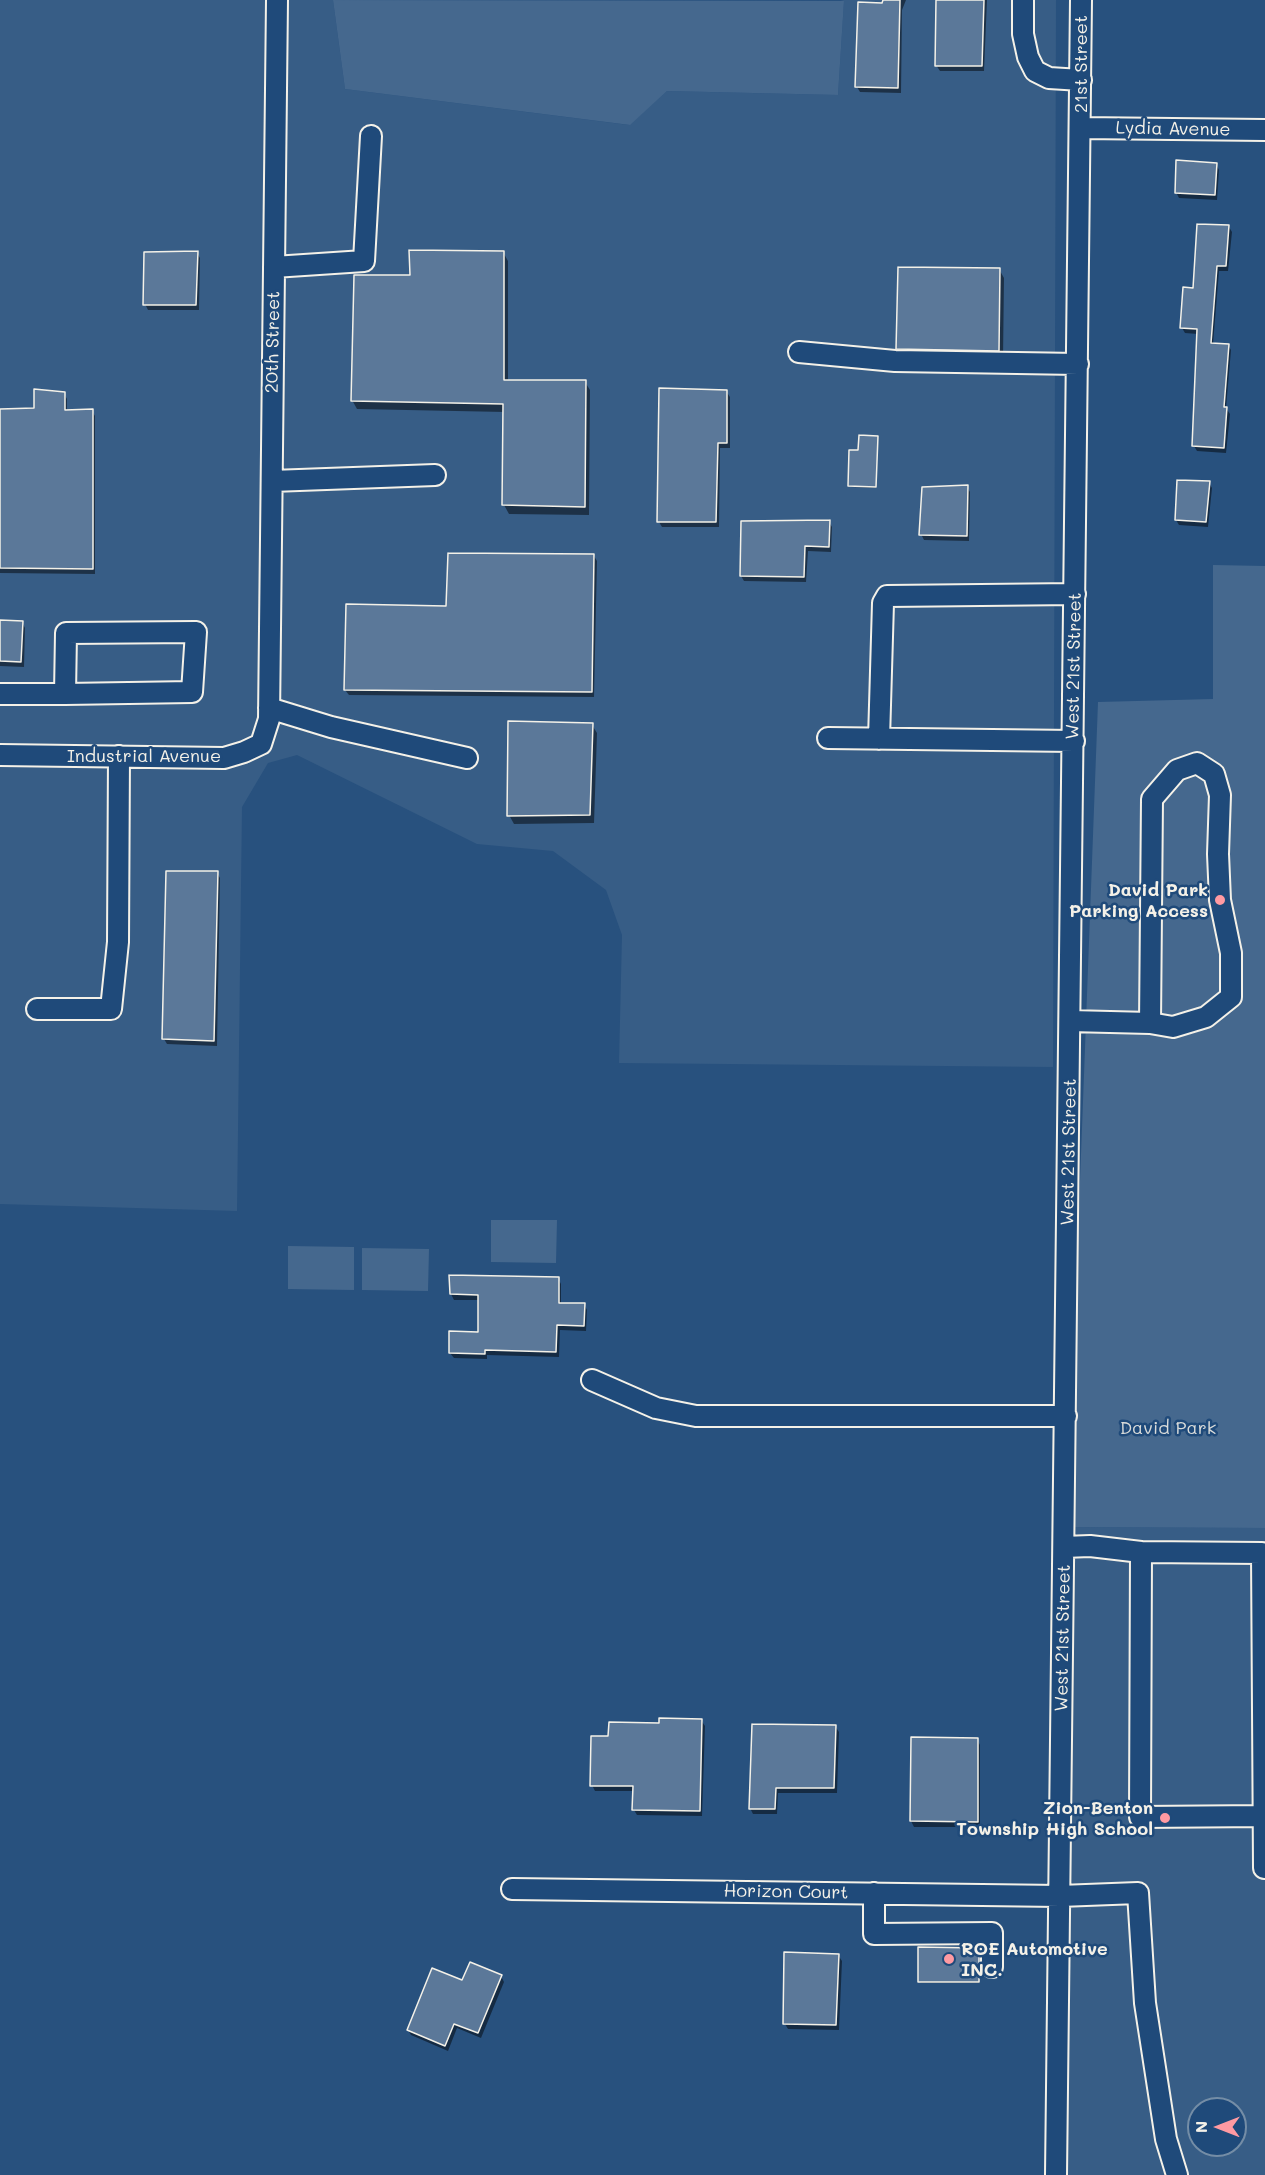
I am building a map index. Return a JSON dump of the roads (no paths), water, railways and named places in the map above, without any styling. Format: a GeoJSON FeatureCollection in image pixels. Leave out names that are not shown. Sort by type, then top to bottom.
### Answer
{"type":"FeatureCollection","features":[{"type":"Feature","properties":{"kind":"street","name":"20th Street"},"geometry":{"type":"LineString","coordinates":[[270,684],[277,0]]}},
{"type":"Feature","properties":{"kind":"street"},"geometry":{"type":"LineString","coordinates":[[1023,0],[1023,34],[1028,57],[1035,71],[1049,78],[1081,80]]}},
{"type":"Feature","properties":{"kind":"street","name":"21st Street"},"geometry":{"type":"LineString","coordinates":[[1080,128],[1081,0]]}},
{"type":"Feature","properties":{"kind":"street","name":"Lydia Avenue"},"geometry":{"type":"LineString","coordinates":[[1080,128],[1265,130]]}},
{"type":"Feature","properties":{"kind":"street","name":"West 21st Street"},"geometry":{"type":"LineString","coordinates":[[1056,2175],[1080,128]]}},
{"type":"Feature","properties":{"kind":"street"},"geometry":{"type":"LineString","coordinates":[[274,267],[364,261],[371,136]]}},
{"type":"Feature","properties":{"kind":"street"},"geometry":{"type":"LineString","coordinates":[[798,352],[895,361],[1078,364]]}},
{"type":"Feature","properties":{"kind":"street"},"geometry":{"type":"LineString","coordinates":[[272,481],[435,475]]}},
{"type":"Feature","properties":{"kind":"street"},"geometry":{"type":"LineString","coordinates":[[879,739],[883,603],[886,596],[1075,594]]}},
{"type":"Feature","properties":{"kind":"street"},"geometry":{"type":"LineString","coordinates":[[0,694],[65,694],[192,692],[196,632],[66,633],[65,694]]}},
{"type":"Feature","properties":{"kind":"street","name":"Industrial Avenue"},"geometry":{"type":"LineString","coordinates":[[0,755],[224,758],[261,744],[269,719],[270,684]]}},
{"type":"Feature","properties":{"kind":"street"},"geometry":{"type":"LineString","coordinates":[[269,708],[331,727],[467,758]]}},
{"type":"Feature","properties":{"kind":"street"},"geometry":{"type":"LineString","coordinates":[[828,738],[1074,741]]}},
{"type":"Feature","properties":{"kind":"street"},"geometry":{"type":"LineString","coordinates":[[37,1009],[111,1009],[118,942],[119,756]]}},
{"type":"Feature","properties":{"kind":"street"},"geometry":{"type":"LineString","coordinates":[[1070,1021],[1150,1023],[1173,1027],[1206,1017],[1231,997],[1231,953],[1220,900],[1218,854],[1220,795],[1214,774],[1197,763],[1177,770],[1152,799],[1150,1023]]}},
{"type":"Feature","properties":{"kind":"street"},"geometry":{"type":"LineString","coordinates":[[592,1380],[656,1408],[696,1416],[1066,1416]]}},
{"type":"Feature","properties":{"kind":"street"},"geometry":{"type":"LineString","coordinates":[[1064,1547],[1090,1546],[1141,1552],[1262,1553],[1264,1868]]}},
{"type":"Feature","properties":{"kind":"street"},"geometry":{"type":"LineString","coordinates":[[1141,1552],[1140,1817],[1264,1816]]}},
{"type":"Feature","properties":{"kind":"street","name":"Horizon Court"},"geometry":{"type":"LineString","coordinates":[[512,1889],[1060,1896],[1138,1893],[1145,2003],[1166,2139],[1176,2175]]}},
{"type":"Feature","properties":{"kind":"street"},"geometry":{"type":"LineString","coordinates":[[874,1893],[874,1934],[992,1933],[992,1967]]}},
{"type":"Feature","properties":{"kind":"place","name":"David Park Parking Access"},"geometry":{"type":"Point","coordinates":[1220,900]}},
{"type":"Feature","properties":{"kind":"place","name":"Zion-Benton Township High School"},"geometry":{"type":"Point","coordinates":[1165,1818]}},
{"type":"Feature","properties":{"kind":"place","name":"ROE Automotive INC."},"geometry":{"type":"Point","coordinates":[949,1959]}},
{"type":"Feature","properties":{"kind":"park label","name":"David Park"},"geometry":{"type":"Point","coordinates":[1168,1428]}}]}
